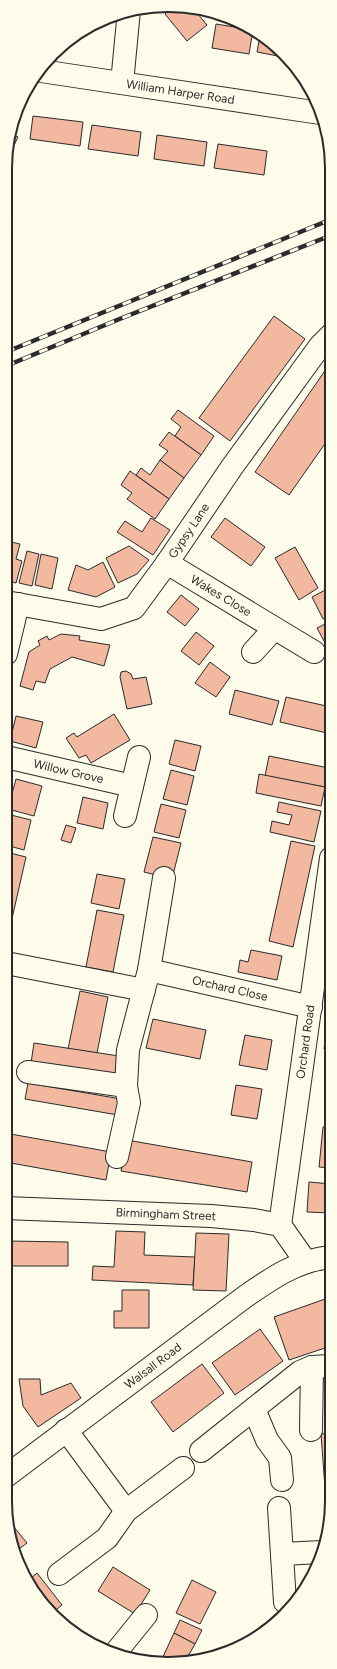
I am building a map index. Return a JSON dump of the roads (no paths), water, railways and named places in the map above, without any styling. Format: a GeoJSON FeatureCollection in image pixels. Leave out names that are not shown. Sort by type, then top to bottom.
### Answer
{"type":"FeatureCollection","features":[{"type":"Feature","properties":{"kind":"street"},"geometry":{"type":"LineString","coordinates":[[122,83],[128,17]]}},
{"type":"Feature","properties":{"kind":"street","name":"William Harper Road"},"geometry":{"type":"LineString","coordinates":[[46,71],[314,112]]}},
{"type":"Feature","properties":{"kind":"street","name":"Gypsy Lane"},"geometry":{"type":"LineString","coordinates":[[12,603],[101,619],[134,608],[167,563],[232,467],[325,341]]}},
{"type":"Feature","properties":{"kind":"street","name":"Wakes Close"},"geometry":{"type":"LineString","coordinates":[[167,563],[314,652]]}},
{"type":"Feature","properties":{"kind":"street"},"geometry":{"type":"LineString","coordinates":[[253,652],[274,629]]}},
{"type":"Feature","properties":{"kind":"street"},"geometry":{"type":"LineString","coordinates":[[125,816],[139,757]]}},
{"type":"Feature","properties":{"kind":"street","name":"Willow Grove"},"geometry":{"type":"LineString","coordinates":[[12,758],[132,786]]}},
{"type":"Feature","properties":{"kind":"street"},"geometry":{"type":"LineString","coordinates":[[117,1157],[129,1103],[126,1086],[128,1050],[147,980],[164,878]]}},
{"type":"Feature","properties":{"kind":"street","name":"Orchard Road"},"geometry":{"type":"LineString","coordinates":[[280,1225],[325,903]]}},
{"type":"Feature","properties":{"kind":"street","name":"Orchard Close"},"geometry":{"type":"LineString","coordinates":[[12,964],[147,980],[311,1007]]}},
{"type":"Feature","properties":{"kind":"street"},"geometry":{"type":"LineString","coordinates":[[28,1072],[126,1086]]}},
{"type":"Feature","properties":{"kind":"street","name":"Birmingham Street"},"geometry":{"type":"LineString","coordinates":[[12,1208],[211,1216],[254,1220],[280,1225]]}},
{"type":"Feature","properties":{"kind":"street"},"geometry":{"type":"LineString","coordinates":[[280,1225],[306,1262]]}},
{"type":"Feature","properties":{"kind":"street","name":"Walsall Road"},"geometry":{"type":"LineString","coordinates":[[12,1472],[280,1272],[306,1262],[325,1258]]}},
{"type":"Feature","properties":{"kind":"street"},"geometry":{"type":"LineString","coordinates":[[201,1451],[300,1372],[321,1366],[311,1430]]}},
{"type":"Feature","properties":{"kind":"street"},"geometry":{"type":"LineString","coordinates":[[254,1409],[267,1440],[280,1458],[282,1480]]}},
{"type":"Feature","properties":{"kind":"street"},"geometry":{"type":"LineString","coordinates":[[66,1430],[126,1511]]}},
{"type":"Feature","properties":{"kind":"street"},"geometry":{"type":"LineString","coordinates":[[59,1574],[107,1538],[126,1511],[183,1468]]}},
{"type":"Feature","properties":{"kind":"street"},"geometry":{"type":"LineString","coordinates":[[279,1508],[285,1602]]}},
{"type":"Feature","properties":{"kind":"street"},"geometry":{"type":"LineString","coordinates":[[282,1554],[316,1552]]}},
{"type":"Feature","properties":{"kind":"street"},"geometry":{"type":"LineString","coordinates":[[118,1649],[146,1615]]}},
{"type":"Feature","properties":{"kind":"railway"},"geometry":{"type":"LineString","coordinates":[[12,350],[325,222]]}},
{"type":"Feature","properties":{"kind":"railway"},"geometry":{"type":"LineString","coordinates":[[12,364],[122,318],[325,238]]}}]}
